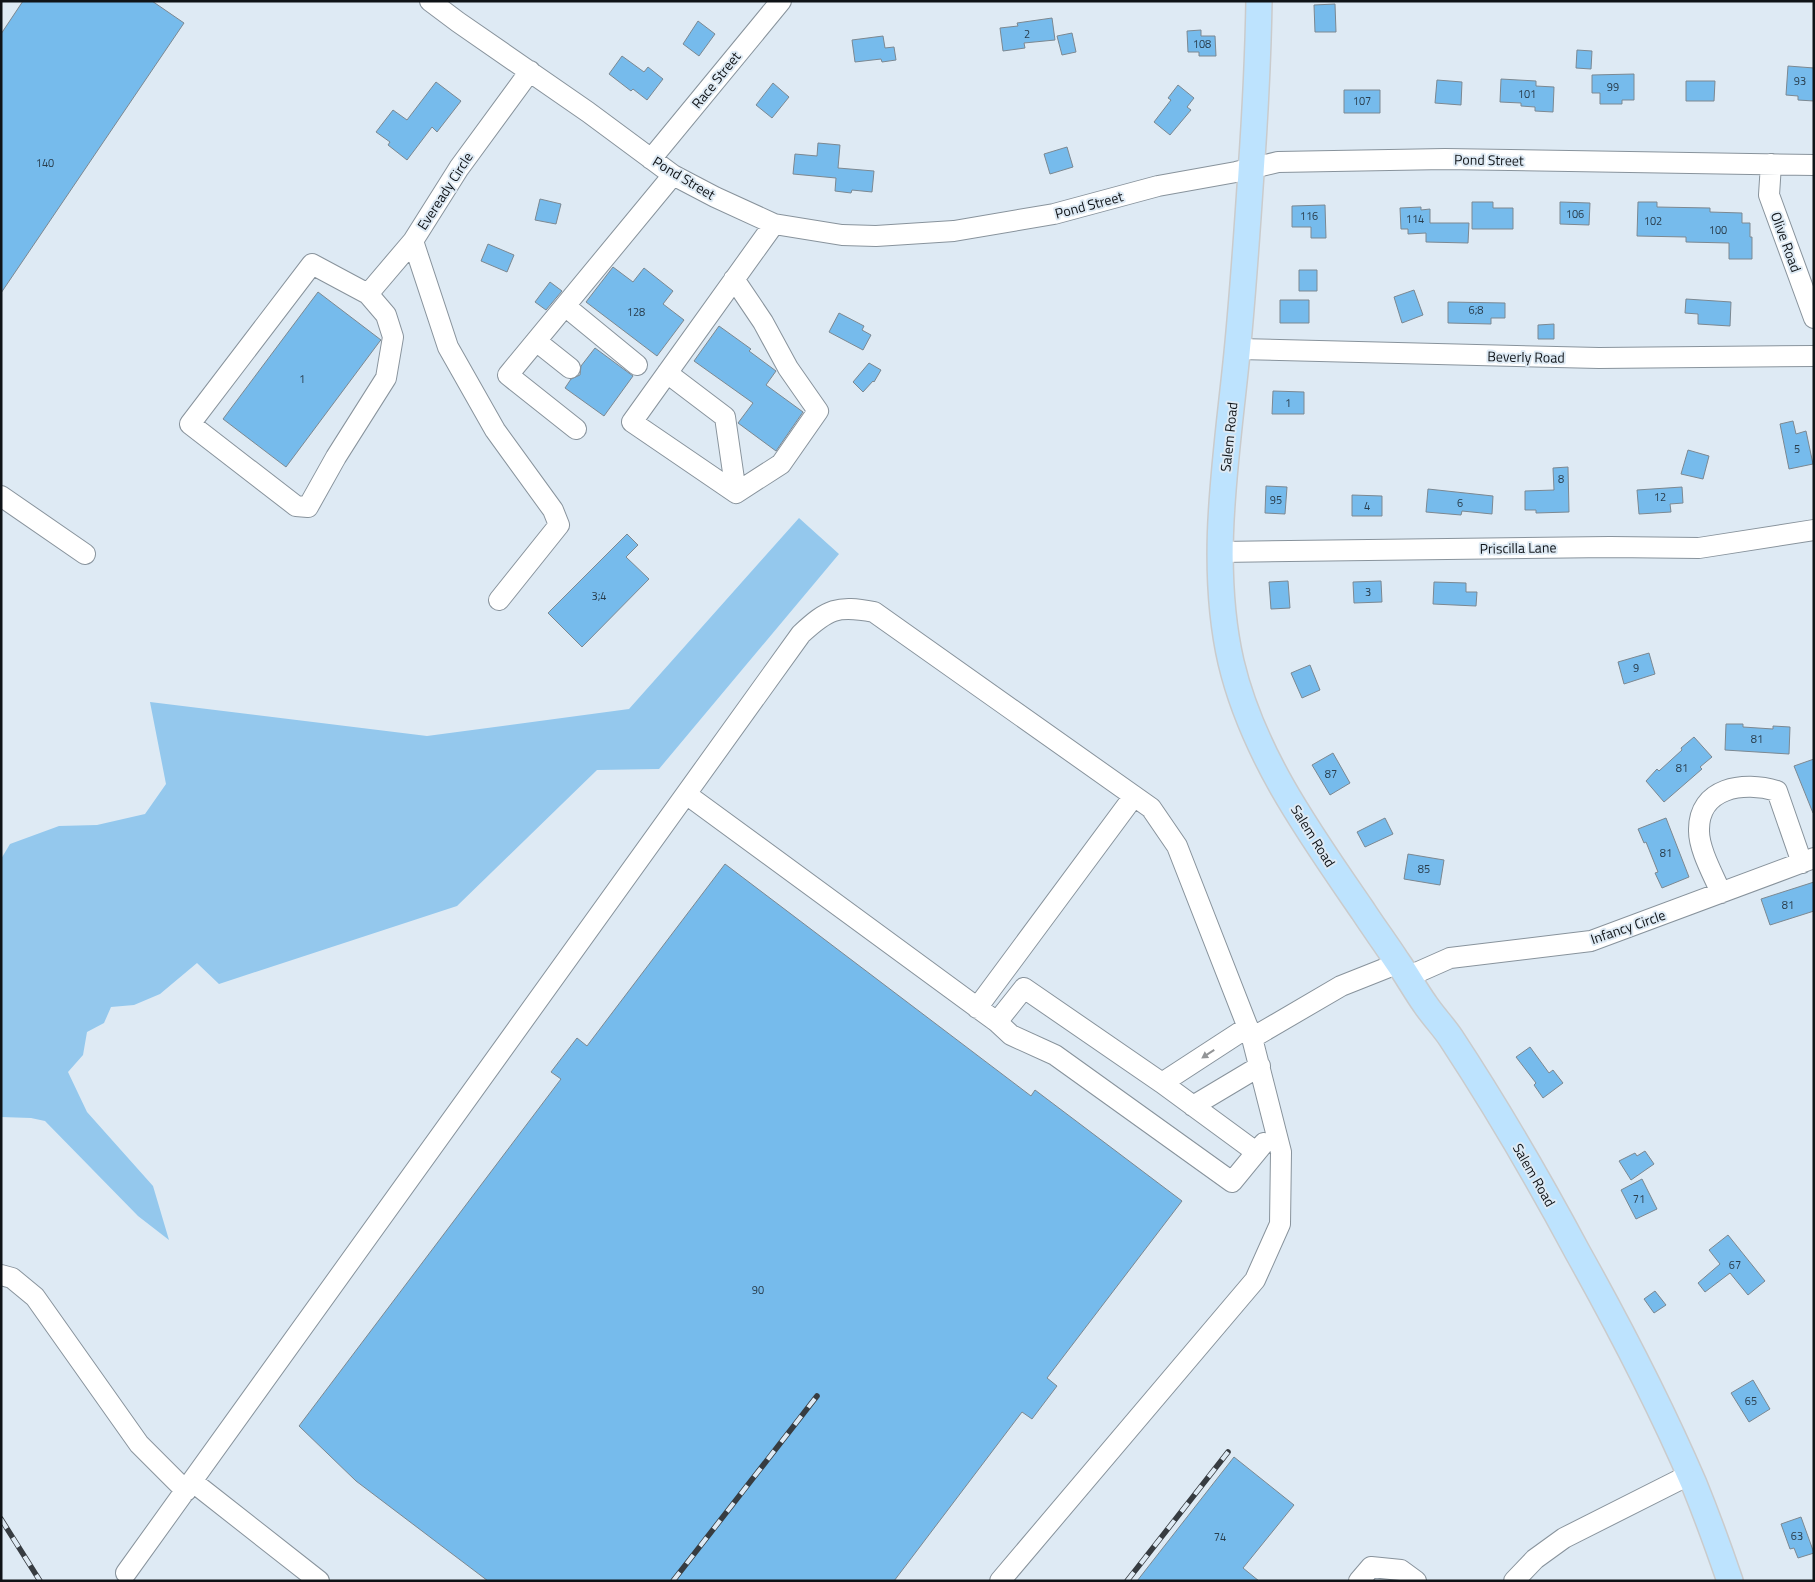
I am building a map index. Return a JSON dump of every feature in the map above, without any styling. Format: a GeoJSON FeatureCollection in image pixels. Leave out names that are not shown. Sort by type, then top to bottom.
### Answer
{"type":"FeatureCollection","features":[{"type":"Feature","properties":{"kind":"main road","name":"Salem Road"},"geometry":{"type":"LineString","coordinates":[[1259,1],[1251,168],[1238,349],[1223,488],[1220,552],[1221,590],[1231,662],[1250,723],[1268,762],[1311,835],[1424,1004],[1449,1035],[1534,1171],[1606,1303],[1689,1474],[1730,1581]]}},
{"type":"Feature","properties":{"kind":"street","name":"Pond Street"},"geometry":{"type":"LineString","coordinates":[[430,1],[588,112],[673,175],[774,224],[842,235],[876,236],[954,231],[1054,214],[1158,186],[1278,162],[1445,159],[1814,165]]}},
{"type":"Feature","properties":{"kind":"street","name":"Race Street"},"geometry":{"type":"LineString","coordinates":[[652,159],[781,1]]}},
{"type":"Feature","properties":{"kind":"street","name":"Eveready Circle"},"geometry":{"type":"LineString","coordinates":[[499,600],[559,525],[553,510],[495,430],[448,347],[413,241],[459,168],[530,72]]}},
{"type":"Feature","properties":{"kind":"street","name":"Olive Road"},"geometry":{"type":"LineString","coordinates":[[1771,164],[1769,195],[1814,318]]}},
{"type":"Feature","properties":{"kind":"street"},"geometry":{"type":"LineString","coordinates":[[576,429],[508,375],[673,175]]}},
{"type":"Feature","properties":{"kind":"street"},"geometry":{"type":"LineString","coordinates":[[736,493],[632,422],[774,224]]}},
{"type":"Feature","properties":{"kind":"street"},"geometry":{"type":"LineString","coordinates":[[368,294],[413,241]]}},
{"type":"Feature","properties":{"kind":"street"},"geometry":{"type":"LineString","coordinates":[[312,264],[368,294],[386,315],[393,338],[386,378],[336,457],[308,507],[296,506],[190,424],[312,264]]}},
{"type":"Feature","properties":{"kind":"street"},"geometry":{"type":"LineString","coordinates":[[734,279],[763,322],[788,368],[818,411],[781,464],[736,493]]}},
{"type":"Feature","properties":{"kind":"street"},"geometry":{"type":"LineString","coordinates":[[565,306],[637,365]]}},
{"type":"Feature","properties":{"kind":"street"},"geometry":{"type":"LineString","coordinates":[[536,341],[570,368]]}},
{"type":"Feature","properties":{"kind":"street","name":"Beverly Road"},"geometry":{"type":"LineString","coordinates":[[1238,349],[1599,358],[1814,356]]}},
{"type":"Feature","properties":{"kind":"street"},"geometry":{"type":"LineString","coordinates":[[667,373],[725,417],[736,493]]}},
{"type":"Feature","properties":{"kind":"street"},"geometry":{"type":"LineString","coordinates":[[1,496],[85,554]]}},
{"type":"Feature","properties":{"kind":"street","name":"Priscilla Lane"},"geometry":{"type":"LineString","coordinates":[[1220,552],[1590,547],[1699,548],[1814,530]]}},
{"type":"Feature","properties":{"kind":"street"},"geometry":{"type":"LineString","coordinates":[[126,1573],[801,634],[817,619],[835,609],[856,609],[874,612],[1151,808],[1177,846],[1250,1032],[1281,1152],[1280,1224],[1255,1280],[1000,1581]]}},
{"type":"Feature","properties":{"kind":"street"},"geometry":{"type":"LineString","coordinates":[[1721,894],[1702,846],[1699,833],[1700,818],[1706,805],[1716,795],[1729,788],[1761,786],[1777,792],[1808,860]]}},
{"type":"Feature","properties":{"kind":"street"},"geometry":{"type":"LineString","coordinates":[[686,794],[997,1022],[1011,1035],[1055,1055],[1232,1182],[1275,1129]]}},
{"type":"Feature","properties":{"kind":"street"},"geometry":{"type":"LineString","coordinates":[[977,1008],[1134,796]]}},
{"type":"Feature","properties":{"kind":"street","name":"Infancy Circle"},"geometry":{"type":"LineString","coordinates":[[1162,1083],[1250,1032],[1341,986],[1450,958],[1591,941],[1808,860]]}},
{"type":"Feature","properties":{"kind":"street"},"geometry":{"type":"LineString","coordinates":[[997,1022],[1024,988],[1162,1083],[1256,1152]]}},
{"type":"Feature","properties":{"kind":"street"},"geometry":{"type":"LineString","coordinates":[[1193,1106],[1260,1066]]}},
{"type":"Feature","properties":{"kind":"street"},"geometry":{"type":"LineString","coordinates":[[1,1275],[12,1278],[35,1298],[139,1444],[189,1487],[319,1581]]}},
{"type":"Feature","properties":{"kind":"street"},"geometry":{"type":"LineString","coordinates":[[1514,1581],[1535,1559],[1564,1538],[1689,1474]]}},
{"type":"Feature","properties":{"kind":"street"},"geometry":{"type":"LineString","coordinates":[[1359,1581],[1371,1567],[1401,1570],[1416,1581]]}},
{"type":"Feature","properties":{"kind":"shaded area"},"geometry":{"type":"Polygon","coordinates":[[[799,518],[839,554],[659,769],[597,770],[457,906],[219,984],[197,963],[160,994],[134,1005],[111,1007],[104,1023],[87,1032],[83,1055],[68,1072],[87,1112],[153,1186],[169,1240],[138,1216],[45,1121],[31,1118],[1,1117],[1,859],[10,844],[59,826],[97,825],[145,814],[166,784],[150,702],[427,736],[629,709],[799,518]]]}},
{"type":"Feature","properties":{"kind":"building"},"geometry":{"type":"Polygon","coordinates":[[[23,1],[152,1],[184,23],[1,293],[1,34],[23,1]]]}},
{"type":"Feature","properties":{"kind":"building"},"geometry":{"type":"Polygon","coordinates":[[[1335,4],[1336,32],[1315,32],[1314,5],[1335,4]]]}},
{"type":"Feature","properties":{"kind":"building"},"geometry":{"type":"Polygon","coordinates":[[[1052,18],[1055,40],[1024,43],[1025,48],[1003,51],[1000,28],[1018,26],[1017,23],[1052,18]]]}},
{"type":"Feature","properties":{"kind":"building"},"geometry":{"type":"Polygon","coordinates":[[[698,21],[715,34],[699,56],[683,44],[698,21]]]}},
{"type":"Feature","properties":{"kind":"building"},"geometry":{"type":"Polygon","coordinates":[[[1201,30],[1201,36],[1215,36],[1216,56],[1199,56],[1199,52],[1188,52],[1187,31],[1201,30]]]}},
{"type":"Feature","properties":{"kind":"building"},"geometry":{"type":"Polygon","coordinates":[[[1072,33],[1076,52],[1062,55],[1057,36],[1072,33]]]}},
{"type":"Feature","properties":{"kind":"building"},"geometry":{"type":"Polygon","coordinates":[[[883,36],[885,48],[894,47],[896,60],[882,62],[881,59],[855,62],[852,40],[883,36]]]}},
{"type":"Feature","properties":{"kind":"building"},"geometry":{"type":"Polygon","coordinates":[[[1577,50],[1592,51],[1591,69],[1576,68],[1577,50]]]}},
{"type":"Feature","properties":{"kind":"building"},"geometry":{"type":"Polygon","coordinates":[[[622,56],[644,72],[648,67],[663,79],[647,100],[633,89],[631,91],[609,74],[622,56]]]}},
{"type":"Feature","properties":{"kind":"building"},"geometry":{"type":"Polygon","coordinates":[[[1788,66],[1814,68],[1814,101],[1798,100],[1798,96],[1786,95],[1788,66]]]}},
{"type":"Feature","properties":{"kind":"building"},"geometry":{"type":"Polygon","coordinates":[[[1634,74],[1634,100],[1622,100],[1622,104],[1600,104],[1600,93],[1592,93],[1592,75],[1634,74]]]}},
{"type":"Feature","properties":{"kind":"building"},"geometry":{"type":"Polygon","coordinates":[[[1501,79],[1536,81],[1536,86],[1554,87],[1553,112],[1535,111],[1535,107],[1521,106],[1521,103],[1500,102],[1501,79]]]}},
{"type":"Feature","properties":{"kind":"building"},"geometry":{"type":"Polygon","coordinates":[[[1437,80],[1462,82],[1461,105],[1435,103],[1437,80]]]}},
{"type":"Feature","properties":{"kind":"building"},"geometry":{"type":"Polygon","coordinates":[[[1686,81],[1715,81],[1714,101],[1686,101],[1686,81]]]}},
{"type":"Feature","properties":{"kind":"building"},"geometry":{"type":"Polygon","coordinates":[[[436,82],[461,101],[437,132],[432,127],[407,160],[388,145],[390,142],[376,132],[393,110],[407,120],[436,82]]]}},
{"type":"Feature","properties":{"kind":"building"},"geometry":{"type":"Polygon","coordinates":[[[773,83],[789,97],[772,118],[756,105],[773,83]]]}},
{"type":"Feature","properties":{"kind":"building"},"geometry":{"type":"Polygon","coordinates":[[[1178,85],[1194,98],[1187,107],[1191,110],[1170,135],[1154,122],[1171,100],[1168,98],[1178,85]]]}},
{"type":"Feature","properties":{"kind":"building"},"geometry":{"type":"Polygon","coordinates":[[[1344,90],[1380,90],[1380,113],[1344,113],[1344,90]]]}},
{"type":"Feature","properties":{"kind":"building"},"geometry":{"type":"Polygon","coordinates":[[[818,143],[840,145],[838,168],[874,171],[872,192],[852,190],[851,193],[835,191],[836,178],[793,174],[795,154],[817,156],[818,143]]]}},
{"type":"Feature","properties":{"kind":"building"},"geometry":{"type":"Polygon","coordinates":[[[1067,147],[1073,167],[1050,174],[1044,154],[1067,147]]]}},
{"type":"Feature","properties":{"kind":"building"},"geometry":{"type":"Polygon","coordinates":[[[540,199],[561,204],[556,224],[535,220],[540,199]]]}},
{"type":"Feature","properties":{"kind":"building"},"geometry":{"type":"Polygon","coordinates":[[[1472,202],[1493,202],[1493,208],[1513,208],[1513,229],[1472,229],[1472,202]]]}},
{"type":"Feature","properties":{"kind":"building"},"geometry":{"type":"Polygon","coordinates":[[[1560,202],[1590,203],[1589,225],[1560,224],[1560,202]]]}},
{"type":"Feature","properties":{"kind":"building"},"geometry":{"type":"Polygon","coordinates":[[[1638,202],[1657,202],[1657,207],[1710,208],[1710,212],[1742,213],[1742,223],[1750,223],[1752,259],[1729,259],[1729,243],[1686,242],[1686,237],[1637,236],[1638,202]]]}},
{"type":"Feature","properties":{"kind":"building"},"geometry":{"type":"Polygon","coordinates":[[[1325,205],[1326,238],[1311,238],[1311,227],[1292,227],[1292,206],[1325,205]]]}},
{"type":"Feature","properties":{"kind":"building"},"geometry":{"type":"Polygon","coordinates":[[[1421,207],[1421,210],[1430,209],[1430,223],[1469,223],[1468,243],[1426,242],[1426,233],[1408,234],[1408,229],[1401,229],[1400,208],[1421,207]]]}},
{"type":"Feature","properties":{"kind":"building"},"geometry":{"type":"Polygon","coordinates":[[[488,244],[514,255],[507,272],[481,261],[488,244]]]}},
{"type":"Feature","properties":{"kind":"building"},"geometry":{"type":"Polygon","coordinates":[[[613,267],[633,282],[644,268],[673,291],[663,304],[684,320],[657,356],[586,302],[613,267]]]}},
{"type":"Feature","properties":{"kind":"building"},"geometry":{"type":"Polygon","coordinates":[[[1299,270],[1317,270],[1317,291],[1299,291],[1299,270]]]}},
{"type":"Feature","properties":{"kind":"building"},"geometry":{"type":"Polygon","coordinates":[[[550,282],[562,291],[546,310],[535,302],[550,282]]]}},
{"type":"Feature","properties":{"kind":"building"},"geometry":{"type":"Polygon","coordinates":[[[1414,290],[1423,315],[1402,323],[1394,297],[1414,290]]]}},
{"type":"Feature","properties":{"kind":"building"},"geometry":{"type":"Polygon","coordinates":[[[318,292],[381,340],[286,467],[223,419],[318,292]]]}},
{"type":"Feature","properties":{"kind":"building"},"geometry":{"type":"Polygon","coordinates":[[[1686,299],[1731,302],[1730,326],[1698,324],[1698,314],[1685,313],[1686,299]]]}},
{"type":"Feature","properties":{"kind":"building"},"geometry":{"type":"Polygon","coordinates":[[[1280,300],[1309,300],[1309,323],[1280,323],[1280,300]]]}},
{"type":"Feature","properties":{"kind":"building"},"geometry":{"type":"Polygon","coordinates":[[[1448,302],[1505,303],[1505,318],[1491,318],[1491,324],[1448,323],[1448,302]]]}},
{"type":"Feature","properties":{"kind":"building"},"geometry":{"type":"Polygon","coordinates":[[[839,313],[864,326],[862,330],[871,335],[863,350],[829,332],[839,313]]]}},
{"type":"Feature","properties":{"kind":"building"},"geometry":{"type":"Polygon","coordinates":[[[1554,324],[1554,339],[1538,339],[1538,325],[1554,324]]]}},
{"type":"Feature","properties":{"kind":"building"},"geometry":{"type":"Polygon","coordinates":[[[719,326],[751,349],[749,351],[776,371],[766,385],[803,412],[776,451],[738,423],[753,403],[694,361],[719,326]]]}},
{"type":"Feature","properties":{"kind":"building"},"geometry":{"type":"Polygon","coordinates":[[[595,348],[633,376],[604,416],[565,388],[571,379],[580,375],[581,366],[595,348]]]}},
{"type":"Feature","properties":{"kind":"building"},"geometry":{"type":"Polygon","coordinates":[[[869,363],[881,370],[874,382],[863,392],[853,382],[869,363]]]}},
{"type":"Feature","properties":{"kind":"building"},"geometry":{"type":"Polygon","coordinates":[[[1273,391],[1304,392],[1304,414],[1272,414],[1273,391]]]}},
{"type":"Feature","properties":{"kind":"building"},"geometry":{"type":"Polygon","coordinates":[[[1793,421],[1796,434],[1806,431],[1813,464],[1789,469],[1780,424],[1793,421]]]}},
{"type":"Feature","properties":{"kind":"building"},"geometry":{"type":"Polygon","coordinates":[[[1688,450],[1709,456],[1703,479],[1681,474],[1688,450]]]}},
{"type":"Feature","properties":{"kind":"building"},"geometry":{"type":"Polygon","coordinates":[[[1568,467],[1569,512],[1536,513],[1536,510],[1525,510],[1525,491],[1554,490],[1553,468],[1568,467]]]}},
{"type":"Feature","properties":{"kind":"building"},"geometry":{"type":"Polygon","coordinates":[[[1266,486],[1287,487],[1285,514],[1265,513],[1266,486]]]}},
{"type":"Feature","properties":{"kind":"building"},"geometry":{"type":"Polygon","coordinates":[[[1682,487],[1683,503],[1670,504],[1671,512],[1639,514],[1637,490],[1682,487]]]}},
{"type":"Feature","properties":{"kind":"building"},"geometry":{"type":"Polygon","coordinates":[[[1428,489],[1493,496],[1492,514],[1462,511],[1461,515],[1426,512],[1428,489]]]}},
{"type":"Feature","properties":{"kind":"building"},"geometry":{"type":"Polygon","coordinates":[[[1352,495],[1382,496],[1382,516],[1352,516],[1352,495]]]}},
{"type":"Feature","properties":{"kind":"building"},"geometry":{"type":"Polygon","coordinates":[[[627,534],[638,545],[626,557],[649,579],[582,647],[548,613],[627,534]]]}},
{"type":"Feature","properties":{"kind":"building"},"geometry":{"type":"Polygon","coordinates":[[[1288,581],[1290,608],[1271,609],[1269,582],[1288,581]]]}},
{"type":"Feature","properties":{"kind":"building"},"geometry":{"type":"Polygon","coordinates":[[[1381,581],[1382,602],[1354,603],[1353,582],[1381,581]]]}},
{"type":"Feature","properties":{"kind":"building"},"geometry":{"type":"Polygon","coordinates":[[[1434,582],[1466,583],[1466,592],[1477,592],[1476,606],[1433,604],[1434,582]]]}},
{"type":"Feature","properties":{"kind":"building"},"geometry":{"type":"Polygon","coordinates":[[[1649,653],[1655,674],[1624,684],[1618,662],[1649,653]]]}},
{"type":"Feature","properties":{"kind":"building"},"geometry":{"type":"Polygon","coordinates":[[[1310,665],[1320,690],[1302,698],[1291,673],[1310,665]]]}},
{"type":"Feature","properties":{"kind":"building"},"geometry":{"type":"Polygon","coordinates":[[[1726,724],[1743,724],[1743,727],[1773,729],[1773,726],[1790,727],[1789,754],[1725,750],[1726,724]]]}},
{"type":"Feature","properties":{"kind":"building"},"geometry":{"type":"Polygon","coordinates":[[[1694,737],[1712,757],[1700,767],[1702,769],[1664,802],[1646,781],[1694,737]]]}},
{"type":"Feature","properties":{"kind":"building"},"geometry":{"type":"Polygon","coordinates":[[[1333,753],[1350,783],[1330,795],[1312,765],[1333,753]]]}},
{"type":"Feature","properties":{"kind":"building"},"geometry":{"type":"Polygon","coordinates":[[[1814,759],[1814,813],[1813,813],[1794,766],[1814,759]]]}},
{"type":"Feature","properties":{"kind":"building"},"geometry":{"type":"Polygon","coordinates":[[[1385,818],[1393,834],[1365,847],[1357,832],[1385,818]]]}},
{"type":"Feature","properties":{"kind":"building"},"geometry":{"type":"Polygon","coordinates":[[[1666,818],[1689,877],[1662,888],[1655,873],[1658,872],[1646,842],[1644,843],[1638,829],[1666,818]]]}},
{"type":"Feature","properties":{"kind":"building"},"geometry":{"type":"Polygon","coordinates":[[[1408,854],[1444,860],[1440,885],[1404,879],[1408,854]]]}},
{"type":"Feature","properties":{"kind":"building"},"geometry":{"type":"Polygon","coordinates":[[[725,864],[1031,1096],[1035,1090],[1182,1201],[1047,1378],[1057,1386],[1032,1419],[1022,1412],[894,1581],[488,1581],[356,1481],[299,1426],[561,1079],[551,1072],[577,1038],[587,1046],[725,864]]]}},
{"type":"Feature","properties":{"kind":"building"},"geometry":{"type":"Polygon","coordinates":[[[1814,882],[1814,911],[1770,925],[1761,899],[1814,882]]]}},
{"type":"Feature","properties":{"kind":"building"},"geometry":{"type":"Polygon","coordinates":[[[1530,1047],[1549,1073],[1553,1070],[1563,1083],[1543,1098],[1534,1085],[1536,1083],[1516,1057],[1530,1047]]]}},
{"type":"Feature","properties":{"kind":"building"},"geometry":{"type":"Polygon","coordinates":[[[1645,1151],[1654,1164],[1631,1180],[1619,1161],[1635,1153],[1637,1156],[1645,1151]]]}},
{"type":"Feature","properties":{"kind":"building"},"geometry":{"type":"Polygon","coordinates":[[[1642,1179],[1657,1209],[1636,1219],[1621,1190],[1642,1179]]]}},
{"type":"Feature","properties":{"kind":"building"},"geometry":{"type":"Polygon","coordinates":[[[1728,1235],[1765,1281],[1748,1295],[1730,1273],[1705,1292],[1698,1283],[1720,1264],[1709,1250],[1728,1235]]]}},
{"type":"Feature","properties":{"kind":"building"},"geometry":{"type":"Polygon","coordinates":[[[1655,1291],[1666,1305],[1654,1313],[1644,1299],[1655,1291]]]}},
{"type":"Feature","properties":{"kind":"building"},"geometry":{"type":"Polygon","coordinates":[[[1753,1380],[1770,1409],[1749,1422],[1731,1393],[1753,1380]]]}},
{"type":"Feature","properties":{"kind":"building"},"geometry":{"type":"Polygon","coordinates":[[[1234,1457],[1294,1505],[1243,1568],[1259,1581],[1137,1581],[1234,1457]]]}},
{"type":"Feature","properties":{"kind":"building"},"geometry":{"type":"Polygon","coordinates":[[[1801,1517],[1814,1553],[1798,1558],[1794,1548],[1790,1549],[1781,1524],[1801,1517]]]}},
{"type":"Feature","properties":{"kind":"railway"},"geometry":{"type":"LineString","coordinates":[[673,1581],[817,1396]]}},
{"type":"Feature","properties":{"kind":"railway"},"geometry":{"type":"LineString","coordinates":[[1127,1581],[1228,1452]]}},
{"type":"Feature","properties":{"kind":"railway"},"geometry":{"type":"LineString","coordinates":[[1,1519],[40,1581]]}}]}
